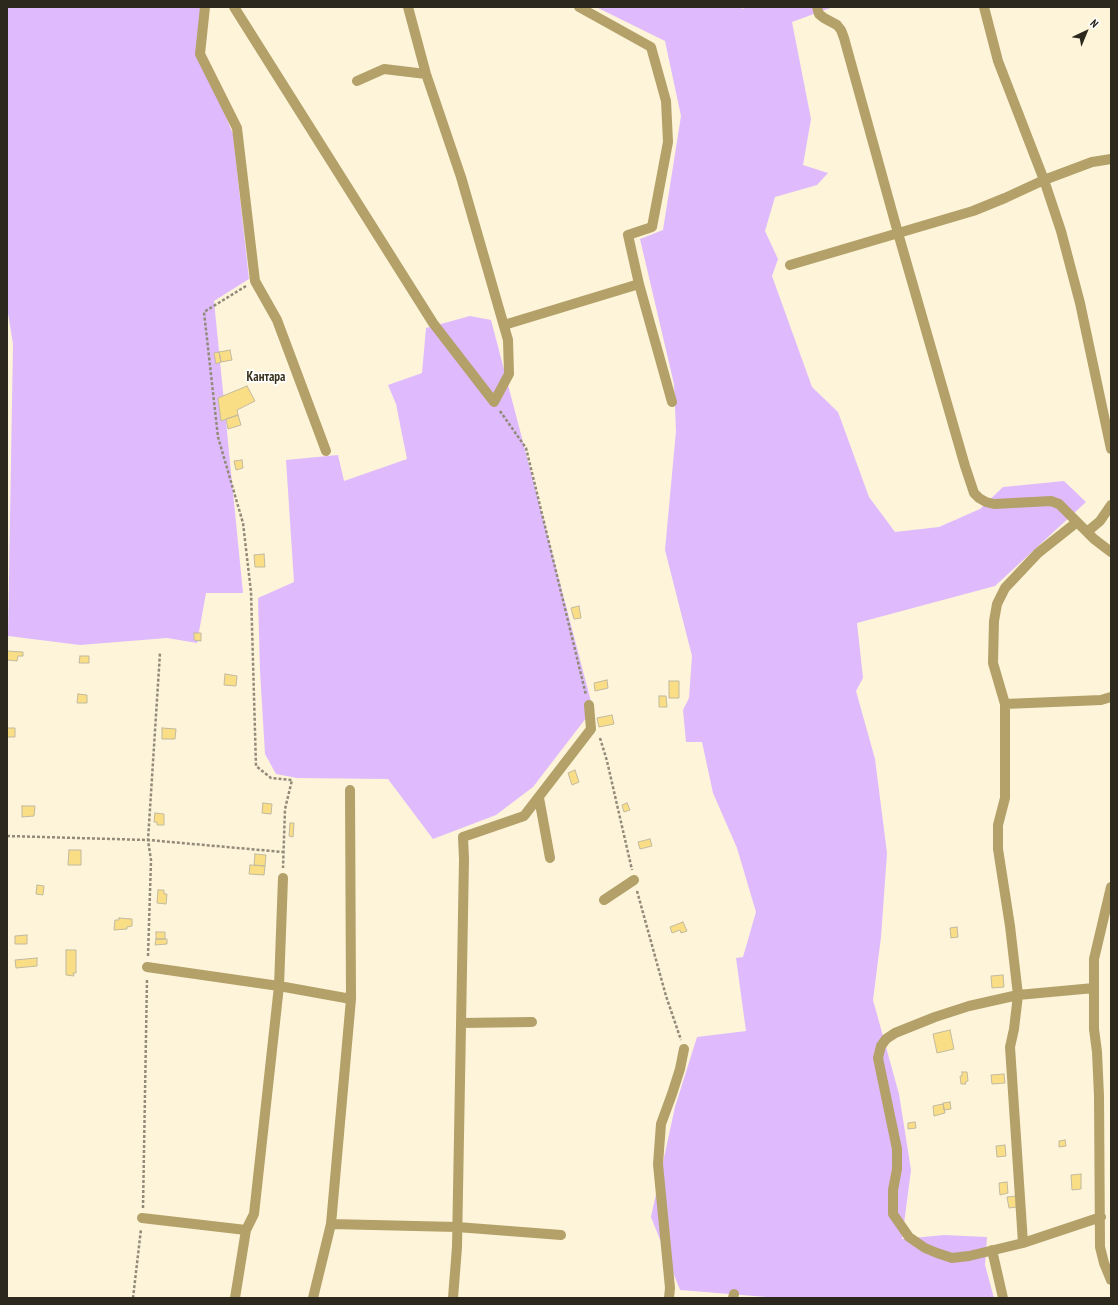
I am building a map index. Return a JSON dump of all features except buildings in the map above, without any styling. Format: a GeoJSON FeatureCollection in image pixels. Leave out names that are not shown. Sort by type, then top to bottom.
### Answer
{"type":"FeatureCollection","features":[{"type":"Feature","properties":{"kind":"street"},"geometry":{"type":"LineString","coordinates":[[206,7],[200,54],[237,128],[255,280],[277,320],[326,451]]}},
{"type":"Feature","properties":{"kind":"street"},"geometry":{"type":"LineString","coordinates":[[234,7],[433,323],[494,402],[509,374],[508,340],[461,177],[426,74],[408,7]]}},
{"type":"Feature","properties":{"kind":"street"},"geometry":{"type":"LineString","coordinates":[[580,7],[651,47],[666,101],[668,142],[652,227],[628,235],[672,402]]}},
{"type":"Feature","properties":{"kind":"street"},"geometry":{"type":"LineString","coordinates":[[817,7],[819,14],[837,25],[844,38],[898,233],[974,493],[986,502],[994,504],[1051,501],[1059,504],[1087,532],[1111,552]]}},
{"type":"Feature","properties":{"kind":"street"},"geometry":{"type":"LineString","coordinates":[[984,7],[998,61],[1044,180],[1061,231],[1080,303],[1111,449]]}},
{"type":"Feature","properties":{"kind":"street"},"geometry":{"type":"LineString","coordinates":[[357,81],[384,69],[426,74]]}},
{"type":"Feature","properties":{"kind":"street"},"geometry":{"type":"LineString","coordinates":[[790,265],[972,211],[1044,180],[1092,162],[1111,159]]}},
{"type":"Feature","properties":{"kind":"street"},"geometry":{"type":"LineString","coordinates":[[504,325],[640,284]]}},
{"type":"Feature","properties":{"kind":"street"},"geometry":{"type":"LineString","coordinates":[[1087,532],[1100,520],[1111,505]]}},
{"type":"Feature","properties":{"kind":"street"},"geometry":{"type":"LineString","coordinates":[[1022,1243],[1010,1047],[1014,1029],[1018,995],[1010,926],[998,849],[998,825],[1005,798],[1005,704],[993,663],[994,621],[997,604],[1005,588],[1038,553],[1077,522]]}},
{"type":"Feature","properties":{"kind":"street"},"geometry":{"type":"LineString","coordinates":[[1005,704],[1101,700],[1111,697]]}},
{"type":"Feature","properties":{"kind":"street"},"geometry":{"type":"LineString","coordinates":[[453,1298],[457,1228],[464,859],[463,837],[524,816],[592,729],[589,705]]}},
{"type":"Feature","properties":{"kind":"street"},"geometry":{"type":"LineString","coordinates":[[313,1298],[331,1224],[351,999],[350,790]]}},
{"type":"Feature","properties":{"kind":"street"},"geometry":{"type":"LineString","coordinates":[[538,798],[550,858]]}},
{"type":"Feature","properties":{"kind":"street"},"geometry":{"type":"LineString","coordinates":[[235,1298],[246,1230],[254,1214],[279,986],[282,878]]}},
{"type":"Feature","properties":{"kind":"street"},"geometry":{"type":"LineString","coordinates":[[604,900],[634,880]]}},
{"type":"Feature","properties":{"kind":"street"},"geometry":{"type":"LineString","coordinates":[[1111,887],[1094,959],[1094,1029],[1097,1052],[1099,1096],[1100,1246],[1104,1263],[1111,1280]]}},
{"type":"Feature","properties":{"kind":"street"},"geometry":{"type":"LineString","coordinates":[[147,967],[279,986],[351,999]]}},
{"type":"Feature","properties":{"kind":"street"},"geometry":{"type":"LineString","coordinates":[[1094,988],[1018,995],[969,1006],[935,1017],[886,1039],[880,1046],[878,1058],[897,1149],[897,1169],[892,1204],[894,1214],[898,1222],[909,1236],[925,1248],[952,1258],[969,1256],[1022,1243],[1101,1217]]}},
{"type":"Feature","properties":{"kind":"street"},"geometry":{"type":"LineString","coordinates":[[461,1023],[532,1022]]}},
{"type":"Feature","properties":{"kind":"street"},"geometry":{"type":"LineString","coordinates":[[669,1298],[670,1288],[658,1164],[660,1124],[680,1069],[684,1049]]}},
{"type":"Feature","properties":{"kind":"street"},"geometry":{"type":"LineString","coordinates":[[142,1218],[246,1230]]}},
{"type":"Feature","properties":{"kind":"street"},"geometry":{"type":"LineString","coordinates":[[331,1224],[457,1228],[561,1235]]}},
{"type":"Feature","properties":{"kind":"street"},"geometry":{"type":"LineString","coordinates":[[992,1250],[1003,1298]]}},
{"type":"Feature","properties":{"kind":"path"},"geometry":{"type":"LineString","coordinates":[[255,280],[204,312],[218,437],[242,523],[252,592],[256,766],[272,778],[292,780],[285,809],[282,878]]}},
{"type":"Feature","properties":{"kind":"path"},"geometry":{"type":"LineString","coordinates":[[7,836],[148,840],[283,852]]}},
{"type":"Feature","properties":{"kind":"shaded area"},"geometry":{"type":"Polygon","coordinates":[[[7,7],[200,7],[200,54],[233,134],[249,279],[214,301],[243,593],[206,593],[197,643],[167,638],[80,645],[8,636],[13,344],[7,307],[7,7]]]}},
{"type":"Feature","properties":{"kind":"shaded area"},"geometry":{"type":"Polygon","coordinates":[[[596,7],[742,7],[742,9],[748,7],[833,7],[792,22],[811,119],[803,165],[828,173],[817,185],[775,197],[765,231],[778,259],[772,276],[812,387],[838,412],[869,497],[895,532],[939,527],[980,509],[1003,487],[1064,481],[1086,502],[995,586],[857,623],[863,678],[856,691],[875,759],[887,853],[881,937],[873,1000],[899,1094],[911,1170],[902,1239],[944,1235],[987,1237],[985,1265],[994,1298],[779,1298],[680,1290],[651,1217],[675,1107],[697,1037],[746,1031],[736,958],[743,957],[756,912],[737,848],[713,793],[702,742],[686,742],[683,710],[689,698],[692,656],[665,550],[676,431],[674,384],[640,239],[663,230],[681,116],[665,41],[596,7]]]}},
{"type":"Feature","properties":{"kind":"shaded area"},"geometry":{"type":"Polygon","coordinates":[[[470,316],[491,320],[593,709],[533,787],[496,815],[433,839],[388,779],[297,778],[276,774],[265,754],[260,671],[258,598],[294,582],[286,460],[338,455],[344,481],[407,459],[396,404],[388,385],[422,373],[426,328],[470,316]]]}},
{"type":"Feature","properties":{"kind":"district","name":"Кантара"},"geometry":{"type":"Point","coordinates":[266,377]}}]}
